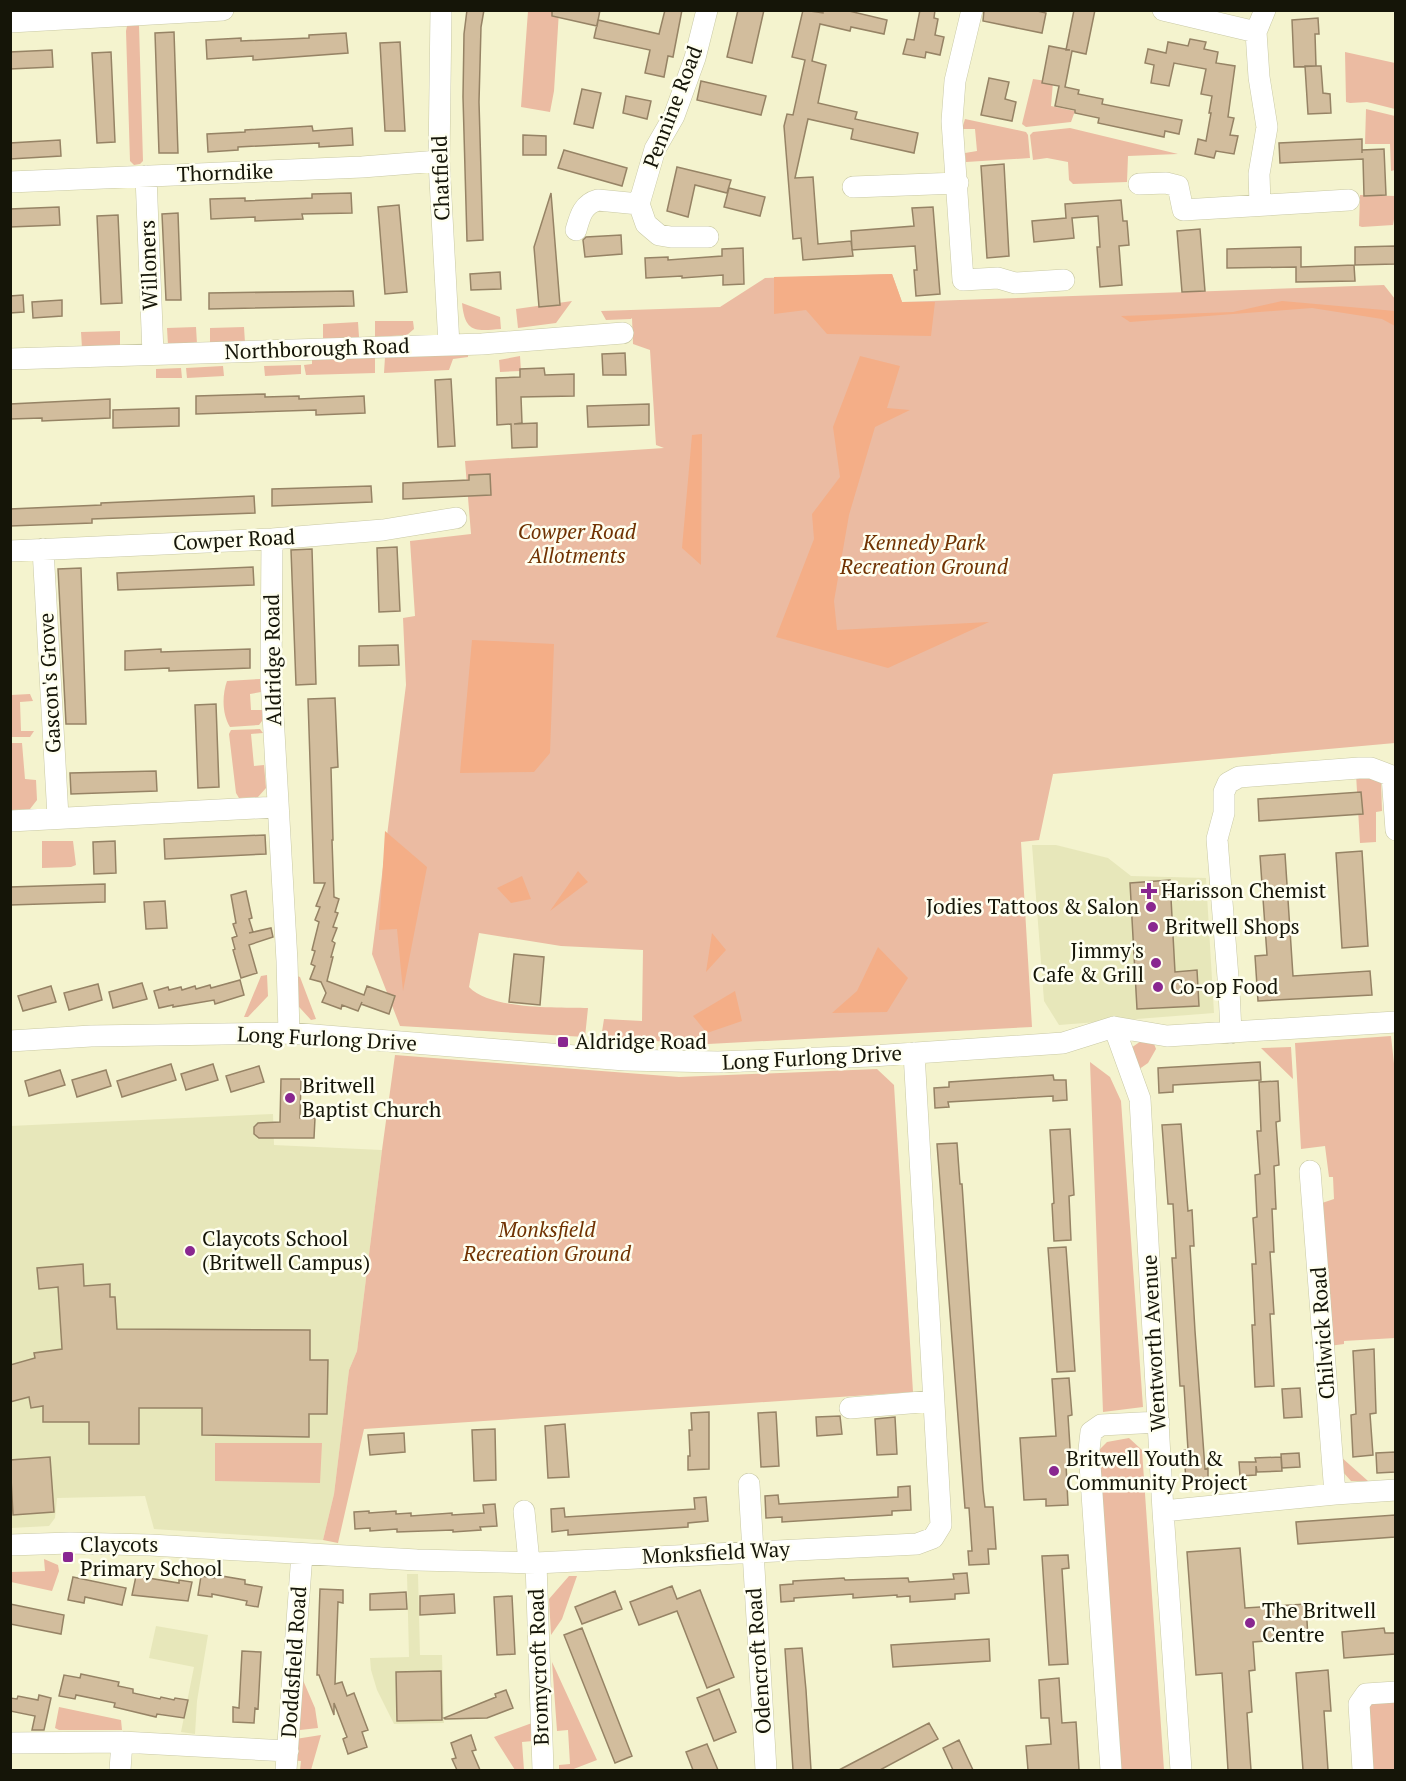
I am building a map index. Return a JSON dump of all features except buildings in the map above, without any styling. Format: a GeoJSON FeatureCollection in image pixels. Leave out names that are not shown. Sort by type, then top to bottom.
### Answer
{"type":"FeatureCollection","features":[{"type":"Feature","properties":{"kind":"street"},"geometry":{"type":"LineString","coordinates":[[10,22],[223,10]]}},
{"type":"Feature","properties":{"kind":"street","name":"Chatfield"},"geometry":{"type":"LineString","coordinates":[[441,10],[439,161],[449,345]]}},
{"type":"Feature","properties":{"kind":"street","name":"Pennine Road"},"geometry":{"type":"LineString","coordinates":[[639,204],[655,149],[674,116],[695,58],[707,10]]}},
{"type":"Feature","properties":{"kind":"street"},"geometry":{"type":"LineString","coordinates":[[972,10],[955,81],[952,121],[963,280],[998,278],[1015,283],[1064,280]]}},
{"type":"Feature","properties":{"kind":"street"},"geometry":{"type":"LineString","coordinates":[[1163,10],[1257,32]]}},
{"type":"Feature","properties":{"kind":"street"},"geometry":{"type":"LineString","coordinates":[[1260,204],[1259,174],[1267,127],[1259,77],[1257,32],[1265,10]]}},
{"type":"Feature","properties":{"kind":"street","name":"Thorndike"},"geometry":{"type":"LineString","coordinates":[[10,182],[362,167],[439,161]]}},
{"type":"Feature","properties":{"kind":"street","name":"Willoners"},"geometry":{"type":"LineString","coordinates":[[146,177],[153,354]]}},
{"type":"Feature","properties":{"kind":"street"},"geometry":{"type":"LineString","coordinates":[[853,187],[958,183]]}},
{"type":"Feature","properties":{"kind":"street"},"geometry":{"type":"LineString","coordinates":[[1139,184],[1166,183],[1178,186],[1184,210],[1349,200]]}},
{"type":"Feature","properties":{"kind":"street"},"geometry":{"type":"LineString","coordinates":[[576,230],[582,211],[598,200],[639,204],[646,224],[659,235],[708,237]]}},
{"type":"Feature","properties":{"kind":"street","name":"Northborough Road"},"geometry":{"type":"LineString","coordinates":[[10,359],[482,344],[623,333]]}},
{"type":"Feature","properties":{"kind":"street","name":"Cowper Road"},"geometry":{"type":"LineString","coordinates":[[10,551],[272,539],[383,530],[456,518]]}},
{"type":"Feature","properties":{"kind":"street","name":"Aldridge Road"},"geometry":{"type":"LineString","coordinates":[[272,539],[271,678],[289,1034]]}},
{"type":"Feature","properties":{"kind":"street","name":"Gascon's Grove"},"geometry":{"type":"LineString","coordinates":[[43,549],[58,818]]}},
{"type":"Feature","properties":{"kind":"street"},"geometry":{"type":"LineString","coordinates":[[1231,1033],[1217,839],[1224,813],[1224,792],[1228,783],[1239,777],[1371,768],[1394,775],[1395,830]]}},
{"type":"Feature","properties":{"kind":"street"},"geometry":{"type":"LineString","coordinates":[[10,821],[278,807]]}},
{"type":"Feature","properties":{"kind":"street","name":"Long Furlong Drive"},"geometry":{"type":"LineString","coordinates":[[10,1041],[91,1036],[289,1034],[625,1060],[718,1062],[1063,1043],[1114,1027],[1167,1036],[1395,1022]]}},
{"type":"Feature","properties":{"kind":"street","name":"Wentworth Avenue"},"geometry":{"type":"LineString","coordinates":[[1114,1027],[1140,1099],[1163,1511],[1181,1770]]}},
{"type":"Feature","properties":{"kind":"street","name":"Monksfield Way"},"geometry":{"type":"LineString","coordinates":[[10,1545],[116,1544],[417,1560],[532,1563],[918,1544],[933,1538],[941,1525],[914,1053]]}},
{"type":"Feature","properties":{"kind":"street","name":"Chilwick Road"},"geometry":{"type":"LineString","coordinates":[[1310,1171],[1335,1494]]}},
{"type":"Feature","properties":{"kind":"street"},"geometry":{"type":"LineString","coordinates":[[850,1408],[933,1401]]}},
{"type":"Feature","properties":{"kind":"street"},"geometry":{"type":"LineString","coordinates":[[1111,1770],[1089,1450],[1091,1432],[1101,1425],[1159,1422]]}},
{"type":"Feature","properties":{"kind":"street","name":"Odencroft Road"},"geometry":{"type":"LineString","coordinates":[[749,1484],[766,1770]]}},
{"type":"Feature","properties":{"kind":"street"},"geometry":{"type":"LineString","coordinates":[[1163,1511],[1395,1490]]}},
{"type":"Feature","properties":{"kind":"street","name":"Bromycroft Road"},"geometry":{"type":"LineString","coordinates":[[524,1511],[532,1563],[543,1770]]}},
{"type":"Feature","properties":{"kind":"street","name":"Doddsfield Road"},"geometry":{"type":"LineString","coordinates":[[287,1761],[302,1554]]}},
{"type":"Feature","properties":{"kind":"street"},"geometry":{"type":"LineString","coordinates":[[1363,1770],[1359,1704],[1366,1694],[1395,1692]]}},
{"type":"Feature","properties":{"kind":"street"},"geometry":{"type":"LineString","coordinates":[[10,1743],[122,1742],[287,1761]]}},
{"type":"Feature","properties":{"kind":"street"},"geometry":{"type":"LineString","coordinates":[[120,1770],[122,1742]]}},
{"type":"Feature","properties":{"kind":"shaded area"},"geometry":{"type":"Polygon","coordinates":[[[892,274],[902,302],[935,302],[931,336],[827,334],[806,310],[774,314],[774,277],[892,274]]]}},
{"type":"Feature","properties":{"kind":"shaded area"},"geometry":{"type":"Polygon","coordinates":[[[1282,301],[1395,311],[1395,326],[1382,319],[1312,308],[1130,322],[1121,316],[1233,312],[1282,301]]]}},
{"type":"Feature","properties":{"kind":"shaded area"},"geometry":{"type":"Polygon","coordinates":[[[860,356],[900,366],[887,408],[910,410],[875,427],[849,515],[834,601],[837,630],[989,622],[888,668],[776,637],[814,539],[812,514],[840,477],[833,427],[860,356]]]}},
{"type":"Feature","properties":{"kind":"shaded area"},"geometry":{"type":"Polygon","coordinates":[[[702,434],[701,565],[682,548],[692,435],[702,434]]]}},
{"type":"Feature","properties":{"kind":"shaded area"},"geometry":{"type":"Polygon","coordinates":[[[472,640],[554,644],[550,753],[534,772],[460,773],[472,640]]]}},
{"type":"Feature","properties":{"kind":"shaded area"},"geometry":{"type":"Polygon","coordinates":[[[385,831],[427,867],[403,991],[397,929],[379,930],[385,831]]]}},
{"type":"Feature","properties":{"kind":"shaded area"},"geometry":{"type":"Polygon","coordinates":[[[1032,845],[1056,845],[1108,858],[1131,876],[1206,878],[1214,1013],[1059,1025],[1044,1001],[1032,845]]]}},
{"type":"Feature","properties":{"kind":"shaded area"},"geometry":{"type":"Polygon","coordinates":[[[578,871],[588,882],[550,911],[578,871]]]}},
{"type":"Feature","properties":{"kind":"shaded area"},"geometry":{"type":"Polygon","coordinates":[[[522,876],[531,899],[511,903],[497,888],[522,876]]]}},
{"type":"Feature","properties":{"kind":"shaded area"},"geometry":{"type":"Polygon","coordinates":[[[712,933],[726,950],[706,972],[712,933]]]}},
{"type":"Feature","properties":{"kind":"shaded area"},"geometry":{"type":"Polygon","coordinates":[[[878,947],[908,978],[887,1012],[832,1013],[857,991],[878,947]]]}},
{"type":"Feature","properties":{"kind":"shaded area"},"geometry":{"type":"Polygon","coordinates":[[[735,991],[742,1021],[707,1033],[693,1016],[735,991]]]}},
{"type":"Feature","properties":{"kind":"shaded area","name":"Claycots School (Britwell Campus)"},"geometry":{"type":"Polygon","coordinates":[[[273,1114],[274,1145],[382,1150],[357,1351],[349,1370],[334,1494],[323,1540],[154,1529],[145,1496],[57,1498],[55,1518],[49,1526],[11,1528],[10,1126],[273,1114]]]}},
{"type":"Feature","properties":{"kind":"shaded area"},"geometry":{"type":"Polygon","coordinates":[[[407,1574],[418,1574],[420,1655],[442,1655],[444,1723],[394,1724],[377,1690],[371,1670],[370,1658],[409,1657],[407,1574]]]}},
{"type":"Feature","properties":{"kind":"shaded area"},"geometry":{"type":"Polygon","coordinates":[[[156,1626],[208,1635],[197,1701],[195,1734],[181,1732],[194,1667],[149,1658],[156,1626]]]}},
{"type":"Feature","properties":{"kind":"green space"},"geometry":{"type":"Polygon","coordinates":[[[528,11],[559,11],[554,91],[550,112],[521,107],[528,11]]]}},
{"type":"Feature","properties":{"kind":"green space"},"geometry":{"type":"Polygon","coordinates":[[[139,25],[143,161],[134,165],[130,161],[126,31],[127,26],[139,25]]]}},
{"type":"Feature","properties":{"kind":"green space"},"geometry":{"type":"Polygon","coordinates":[[[1345,52],[1395,63],[1395,109],[1367,102],[1346,102],[1345,52]]]}},
{"type":"Feature","properties":{"kind":"green space"},"geometry":{"type":"Polygon","coordinates":[[[1033,79],[1053,82],[1051,106],[1075,111],[1071,122],[1026,127],[1022,124],[1033,79]]]}},
{"type":"Feature","properties":{"kind":"green space"},"geometry":{"type":"Polygon","coordinates":[[[1366,109],[1395,116],[1395,170],[1391,171],[1390,144],[1365,144],[1366,109]]]}},
{"type":"Feature","properties":{"kind":"green space"},"geometry":{"type":"Polygon","coordinates":[[[965,119],[1026,132],[1030,158],[966,162],[965,153],[977,151],[975,129],[962,129],[965,119]]]}},
{"type":"Feature","properties":{"kind":"green space"},"geometry":{"type":"Polygon","coordinates":[[[1070,128],[1178,154],[1128,156],[1127,182],[1073,184],[1069,180],[1068,162],[1047,158],[1033,160],[1030,135],[1033,132],[1070,128]]]}},
{"type":"Feature","properties":{"kind":"green space"},"geometry":{"type":"Polygon","coordinates":[[[1360,195],[1395,196],[1393,225],[1359,226],[1360,195]]]}},
{"type":"Feature","properties":{"kind":"green space","name":"Kennedy Park Recreation Ground"},"geometry":{"type":"Polygon","coordinates":[[[892,274],[902,302],[1384,285],[1395,299],[1395,743],[1053,774],[1039,840],[1021,842],[1032,1027],[708,1044],[601,1038],[604,1019],[642,1021],[643,950],[561,946],[479,933],[469,987],[493,1000],[525,1006],[588,1008],[585,1037],[400,1026],[372,954],[406,685],[403,618],[415,616],[410,541],[471,534],[465,461],[664,448],[656,445],[650,350],[633,344],[632,318],[606,320],[601,311],[720,307],[765,278],[892,274]]]}},
{"type":"Feature","properties":{"kind":"green space"},"geometry":{"type":"Polygon","coordinates":[[[572,301],[556,323],[518,328],[516,309],[572,301]]]}},
{"type":"Feature","properties":{"kind":"green space"},"geometry":{"type":"Polygon","coordinates":[[[462,303],[500,317],[501,329],[478,330],[473,328],[466,320],[462,303]]]}},
{"type":"Feature","properties":{"kind":"green space"},"geometry":{"type":"Polygon","coordinates":[[[375,321],[413,321],[414,329],[407,335],[375,337],[375,321]]]}},
{"type":"Feature","properties":{"kind":"green space"},"geometry":{"type":"Polygon","coordinates":[[[358,322],[359,337],[323,339],[323,324],[358,322]]]}},
{"type":"Feature","properties":{"kind":"green space"},"geometry":{"type":"Polygon","coordinates":[[[196,327],[197,344],[168,345],[167,328],[196,327]]]}},
{"type":"Feature","properties":{"kind":"green space"},"geometry":{"type":"Polygon","coordinates":[[[244,327],[245,343],[210,343],[210,328],[244,327]]]}},
{"type":"Feature","properties":{"kind":"green space"},"geometry":{"type":"Polygon","coordinates":[[[120,331],[120,347],[82,348],[81,332],[120,331]]]}},
{"type":"Feature","properties":{"kind":"green space"},"geometry":{"type":"Polygon","coordinates":[[[468,353],[468,357],[453,359],[449,370],[384,373],[385,357],[468,353]]]}},
{"type":"Feature","properties":{"kind":"green space"},"geometry":{"type":"Polygon","coordinates":[[[375,356],[375,373],[306,375],[304,365],[312,364],[312,359],[375,356]]]}},
{"type":"Feature","properties":{"kind":"green space"},"geometry":{"type":"Polygon","coordinates":[[[520,356],[521,371],[500,372],[499,360],[520,356]]]}},
{"type":"Feature","properties":{"kind":"green space"},"geometry":{"type":"Polygon","coordinates":[[[301,365],[301,374],[265,376],[264,366],[301,365]]]}},
{"type":"Feature","properties":{"kind":"green space"},"geometry":{"type":"Polygon","coordinates":[[[223,366],[224,376],[187,378],[186,368],[223,366]]]}},
{"type":"Feature","properties":{"kind":"green space"},"geometry":{"type":"Polygon","coordinates":[[[181,368],[182,378],[156,378],[156,369],[181,368]]]}},
{"type":"Feature","properties":{"kind":"green space"},"geometry":{"type":"Polygon","coordinates":[[[260,679],[261,692],[250,694],[251,710],[262,710],[262,721],[259,725],[230,727],[225,716],[224,704],[227,681],[260,679]]]}},
{"type":"Feature","properties":{"kind":"green space"},"geometry":{"type":"Polygon","coordinates":[[[30,694],[33,701],[20,702],[21,731],[34,731],[30,737],[11,737],[11,695],[30,694]]]}},
{"type":"Feature","properties":{"kind":"green space"},"geometry":{"type":"Polygon","coordinates":[[[260,729],[263,733],[251,734],[254,766],[264,765],[266,788],[258,797],[239,798],[236,793],[229,734],[231,730],[260,729]]]}},
{"type":"Feature","properties":{"kind":"green space"},"geometry":{"type":"Polygon","coordinates":[[[11,743],[22,743],[25,779],[36,780],[37,800],[30,809],[11,810],[11,743]]]}},
{"type":"Feature","properties":{"kind":"green space"},"geometry":{"type":"Polygon","coordinates":[[[1356,774],[1381,782],[1382,811],[1376,812],[1376,842],[1360,843],[1356,774]]]}},
{"type":"Feature","properties":{"kind":"green space"},"geometry":{"type":"Polygon","coordinates":[[[42,841],[73,841],[76,865],[42,868],[42,841]]]}},
{"type":"Feature","properties":{"kind":"green space"},"geometry":{"type":"Polygon","coordinates":[[[267,975],[268,996],[248,1017],[244,1017],[261,976],[267,975]]]}},
{"type":"Feature","properties":{"kind":"green space"},"geometry":{"type":"Polygon","coordinates":[[[294,975],[300,977],[316,1019],[311,1020],[290,997],[294,975]]]}},
{"type":"Feature","properties":{"kind":"green space"},"geometry":{"type":"Polygon","coordinates":[[[1391,1036],[1396,1082],[1395,1338],[1344,1341],[1344,1344],[1329,1346],[1322,1203],[1334,1199],[1333,1177],[1329,1177],[1325,1146],[1301,1149],[1295,1043],[1391,1036]]]}},
{"type":"Feature","properties":{"kind":"green space"},"geometry":{"type":"Polygon","coordinates":[[[1141,1041],[1153,1041],[1156,1049],[1148,1063],[1135,1072],[1131,1048],[1141,1041]]]}},
{"type":"Feature","properties":{"kind":"green space"},"geometry":{"type":"Polygon","coordinates":[[[1291,1047],[1293,1079],[1261,1048],[1291,1047]]]}},
{"type":"Feature","properties":{"kind":"green space","name":"Monksfield Recreation Ground"},"geometry":{"type":"Polygon","coordinates":[[[395,1055],[679,1077],[877,1069],[894,1085],[913,1392],[364,1429],[338,1543],[323,1540],[334,1494],[349,1370],[357,1351],[395,1055]]]}},
{"type":"Feature","properties":{"kind":"green space"},"geometry":{"type":"Polygon","coordinates":[[[1090,1062],[1110,1077],[1121,1101],[1143,1407],[1103,1412],[1090,1062]]]}},
{"type":"Feature","properties":{"kind":"green space"},"geometry":{"type":"Polygon","coordinates":[[[1129,1438],[1142,1450],[1164,1770],[1119,1770],[1095,1454],[1107,1442],[1129,1438]]]}},
{"type":"Feature","properties":{"kind":"green space"},"geometry":{"type":"Polygon","coordinates":[[[215,1443],[322,1443],[320,1483],[215,1481],[215,1443]]]}},
{"type":"Feature","properties":{"kind":"green space"},"geometry":{"type":"Polygon","coordinates":[[[1341,1457],[1368,1481],[1351,1481],[1343,1472],[1341,1457]]]}},
{"type":"Feature","properties":{"kind":"green space"},"geometry":{"type":"Polygon","coordinates":[[[44,1559],[58,1565],[59,1571],[52,1591],[11,1582],[11,1572],[45,1571],[44,1559]]]}},
{"type":"Feature","properties":{"kind":"green space"},"geometry":{"type":"Polygon","coordinates":[[[569,1576],[577,1576],[562,1619],[551,1635],[549,1599],[569,1576]]]}},
{"type":"Feature","properties":{"kind":"green space"},"geometry":{"type":"Polygon","coordinates":[[[552,1662],[597,1760],[571,1770],[559,1770],[559,1765],[570,1764],[568,1730],[557,1731],[552,1662]]]}},
{"type":"Feature","properties":{"kind":"green space"},"geometry":{"type":"Polygon","coordinates":[[[299,1671],[315,1708],[318,1728],[291,1731],[299,1671]]]}},
{"type":"Feature","properties":{"kind":"green space"},"geometry":{"type":"Polygon","coordinates":[[[1395,1700],[1395,1770],[1370,1770],[1366,1711],[1371,1702],[1395,1700]]]}},
{"type":"Feature","properties":{"kind":"green space"},"geometry":{"type":"Polygon","coordinates":[[[59,1707],[121,1720],[122,1730],[59,1730],[55,1728],[59,1707]]]}},
{"type":"Feature","properties":{"kind":"green space"},"geometry":{"type":"Polygon","coordinates":[[[532,1723],[533,1741],[522,1742],[524,1770],[515,1770],[494,1737],[532,1723]]]}},
{"type":"Feature","properties":{"kind":"green space"},"geometry":{"type":"Polygon","coordinates":[[[321,1735],[311,1770],[300,1770],[301,1761],[288,1760],[289,1740],[321,1735]]]}},
{"type":"Feature","properties":{"kind":"place","name":"Harisson Chemist"},"geometry":{"type":"Point","coordinates":[1149,891]}},
{"type":"Feature","properties":{"kind":"place","name":"Jodies Tattoos & Salon"},"geometry":{"type":"Point","coordinates":[1151,907]}},
{"type":"Feature","properties":{"kind":"place","name":"Britwell Shops"},"geometry":{"type":"Point","coordinates":[1153,927]}},
{"type":"Feature","properties":{"kind":"place","name":"Jimmy's Cafe & Grill"},"geometry":{"type":"Point","coordinates":[1156,963]}},
{"type":"Feature","properties":{"kind":"place","name":"Co-op Food"},"geometry":{"type":"Point","coordinates":[1158,987]}},
{"type":"Feature","properties":{"kind":"place","name":"Aldridge Road"},"geometry":{"type":"Point","coordinates":[563,1042]}},
{"type":"Feature","properties":{"kind":"place","name":"Britwell Baptist Church"},"geometry":{"type":"Point","coordinates":[290,1098]}},
{"type":"Feature","properties":{"kind":"place","name":"Claycots School (Britwell Campus)"},"geometry":{"type":"Point","coordinates":[190,1251]}},
{"type":"Feature","properties":{"kind":"place","name":"Britwell Youth & Community Project"},"geometry":{"type":"Point","coordinates":[1054,1471]}},
{"type":"Feature","properties":{"kind":"place","name":"Claycots Primary School"},"geometry":{"type":"Point","coordinates":[68,1557]}},
{"type":"Feature","properties":{"kind":"place","name":"The Britwell Centre"},"geometry":{"type":"Point","coordinates":[1250,1623]}},
{"type":"Feature","properties":{"kind":"park label","name":"Cowper Road Allotments"},"geometry":{"type":"Point","coordinates":[577,544]}}]}
